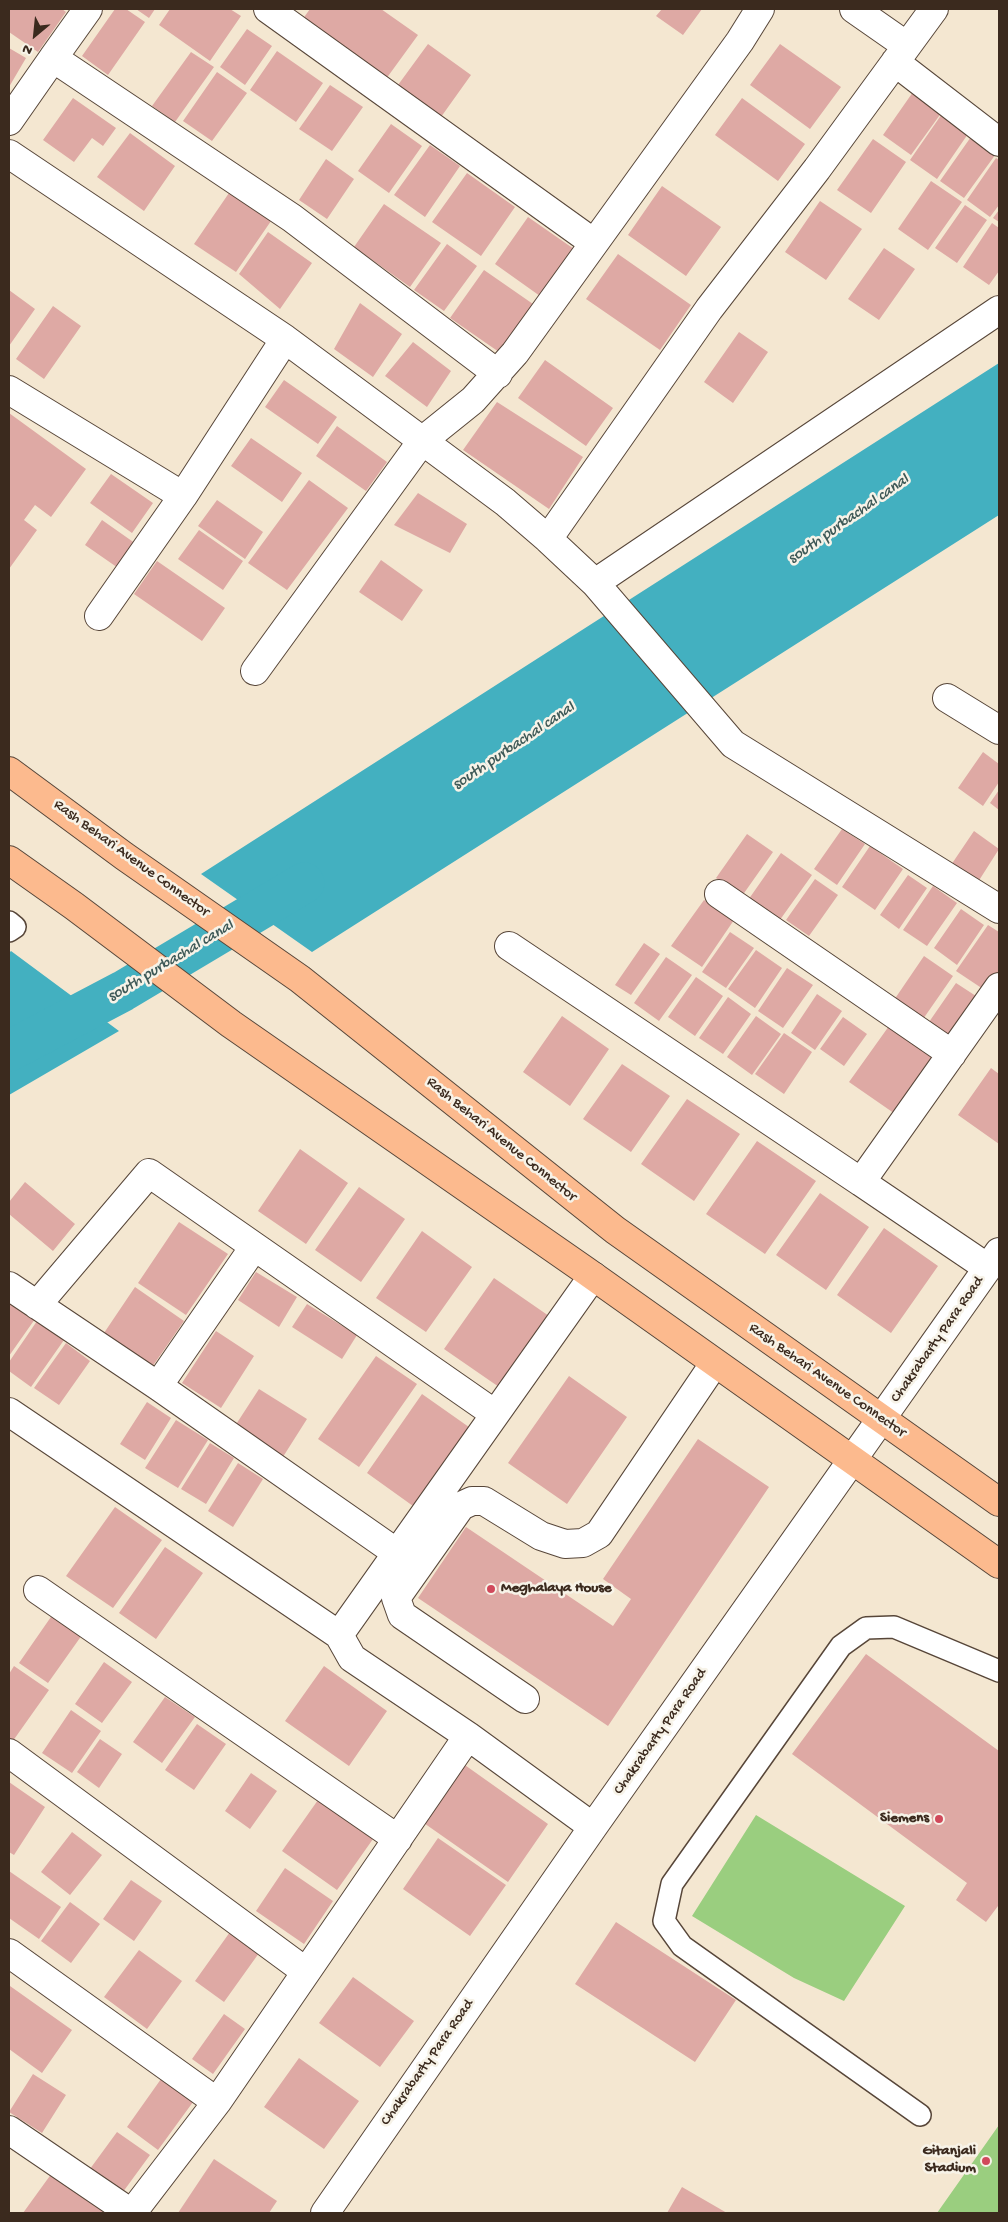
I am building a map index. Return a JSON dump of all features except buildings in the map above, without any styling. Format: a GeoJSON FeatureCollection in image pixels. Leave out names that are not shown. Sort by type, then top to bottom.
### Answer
{"type":"FeatureCollection","features":[{"type":"Feature","properties":{"kind":"main road","name":"Rash Behari Avenue Connector"},"geometry":{"type":"LineString","coordinates":[[9,771],[124,856],[300,980],[615,1230],[999,1502]]}},
{"type":"Feature","properties":{"kind":"main road"},"geometry":{"type":"LineString","coordinates":[[9,860],[74,906],[231,1024],[593,1276],[714,1364],[854,1460],[999,1564]]}},
{"type":"Feature","properties":{"kind":"street"},"geometry":{"type":"LineString","coordinates":[[9,121],[88,9]]}},
{"type":"Feature","properties":{"kind":"street"},"geometry":{"type":"LineString","coordinates":[[268,9],[594,243]]}},
{"type":"Feature","properties":{"kind":"street"},"geometry":{"type":"LineString","coordinates":[[255,671],[422,441],[474,400],[498,374],[740,41],[759,9]]}},
{"type":"Feature","properties":{"kind":"street"},"geometry":{"type":"LineString","coordinates":[[854,9],[999,142]]}},
{"type":"Feature","properties":{"kind":"street"},"geometry":{"type":"LineString","coordinates":[[548,539],[709,309],[817,169],[934,9]]}},
{"type":"Feature","properties":{"kind":"street"},"geometry":{"type":"LineString","coordinates":[[53,58],[292,218],[498,374]]}},
{"type":"Feature","properties":{"kind":"street"},"geometry":{"type":"LineString","coordinates":[[9,154],[285,339],[505,502],[595,583],[733,744],[999,909]]}},
{"type":"Feature","properties":{"kind":"street"},"geometry":{"type":"LineString","coordinates":[[595,583],[999,310]]}},
{"type":"Feature","properties":{"kind":"street"},"geometry":{"type":"LineString","coordinates":[[99,616],[184,496],[285,339]]}},
{"type":"Feature","properties":{"kind":"street"},"geometry":{"type":"LineString","coordinates":[[9,390],[184,496]]}},
{"type":"Feature","properties":{"kind":"street"},"geometry":{"type":"LineString","coordinates":[[947,698],[999,730]]}},
{"type":"Feature","properties":{"kind":"street"},"geometry":{"type":"LineString","coordinates":[[719,894],[952,1054]]}},
{"type":"Feature","properties":{"kind":"street"},"geometry":{"type":"LineString","coordinates":[[509,946],[861,1182],[993,1260]]}},
{"type":"Feature","properties":{"kind":"street"},"geometry":{"type":"LineString","coordinates":[[861,1182],[999,987]]}},
{"type":"Feature","properties":{"kind":"street"},"geometry":{"type":"LineString","coordinates":[[37,1305],[149,1173],[494,1414]]}},
{"type":"Feature","properties":{"kind":"street"},"geometry":{"type":"LineString","coordinates":[[158,1386],[254,1246]]}},
{"type":"Feature","properties":{"kind":"street","name":"Chakrabarty Para Road"},"geometry":{"type":"LineString","coordinates":[[325,2213],[593,1827],[854,1460],[993,1260]]}},
{"type":"Feature","properties":{"kind":"street"},"geometry":{"type":"LineString","coordinates":[[339,1635],[593,1276]]}},
{"type":"Feature","properties":{"kind":"street"},"geometry":{"type":"LineString","coordinates":[[9,1286],[158,1386],[397,1553]]}},
{"type":"Feature","properties":{"kind":"street"},"geometry":{"type":"LineString","coordinates":[[525,1699],[402,1616],[396,1598],[461,1506],[472,1501],[484,1501],[540,1536],[565,1544],[583,1543],[600,1534],[714,1364]]}},
{"type":"Feature","properties":{"kind":"street"},"geometry":{"type":"LineString","coordinates":[[9,1412],[339,1635],[352,1658],[468,1736],[593,1827]]}},
{"type":"Feature","properties":{"kind":"street"},"geometry":{"type":"LineString","coordinates":[[38,1590],[398,1839]]}},
{"type":"Feature","properties":{"kind":"street"},"geometry":{"type":"LineString","coordinates":[[9,2130],[132,2213],[216,2102],[468,1736]]}},
{"type":"Feature","properties":{"kind":"street"},"geometry":{"type":"LineString","coordinates":[[9,1753],[305,1971]]}},
{"type":"Feature","properties":{"kind":"street"},"geometry":{"type":"LineString","coordinates":[[9,1952],[216,2102]]}},
{"type":"Feature","properties":{"kind":"lane"},"geometry":{"type":"LineString","coordinates":[[9,922],[14,927],[9,931]]}},
{"type":"Feature","properties":{"kind":"lane"},"geometry":{"type":"LineString","coordinates":[[920,2115],[682,1946],[664,1921],[672,1884],[841,1646],[866,1628],[894,1627],[999,1671]]}},
{"type":"Feature","properties":{"kind":"green space"},"geometry":{"type":"Polygon","coordinates":[[[756,1815],[905,1906],[844,2001],[794,1978],[692,1916],[756,1815]]]}},
{"type":"Feature","properties":{"kind":"green space","name":"Gitanjali Stadium"},"geometry":{"type":"Polygon","coordinates":[[[999,2125],[999,2213],[937,2213],[999,2125]]]}},
{"type":"Feature","properties":{"kind":"water"},"geometry":{"type":"Polygon","coordinates":[[[999,363],[999,515],[312,952],[201,874],[999,363]]]}},
{"type":"Feature","properties":{"kind":"water"},"geometry":{"type":"Polygon","coordinates":[[[11,951],[119,1031],[9,1095],[9,953],[11,951]]]}},
{"type":"Feature","properties":{"kind":"waterway","name":"south purbachal canal"},"geometry":{"type":"LineString","coordinates":[[9,1051],[123,991],[304,883]]}},
{"type":"Feature","properties":{"kind":"place","name":"Meghalaya House"},"geometry":{"type":"Point","coordinates":[491,1589]}},
{"type":"Feature","properties":{"kind":"place","name":"Siemens"},"geometry":{"type":"Point","coordinates":[939,1819]}},
{"type":"Feature","properties":{"kind":"place","name":"Gitanjali Stadium"},"geometry":{"type":"Point","coordinates":[986,2161]}}]}
